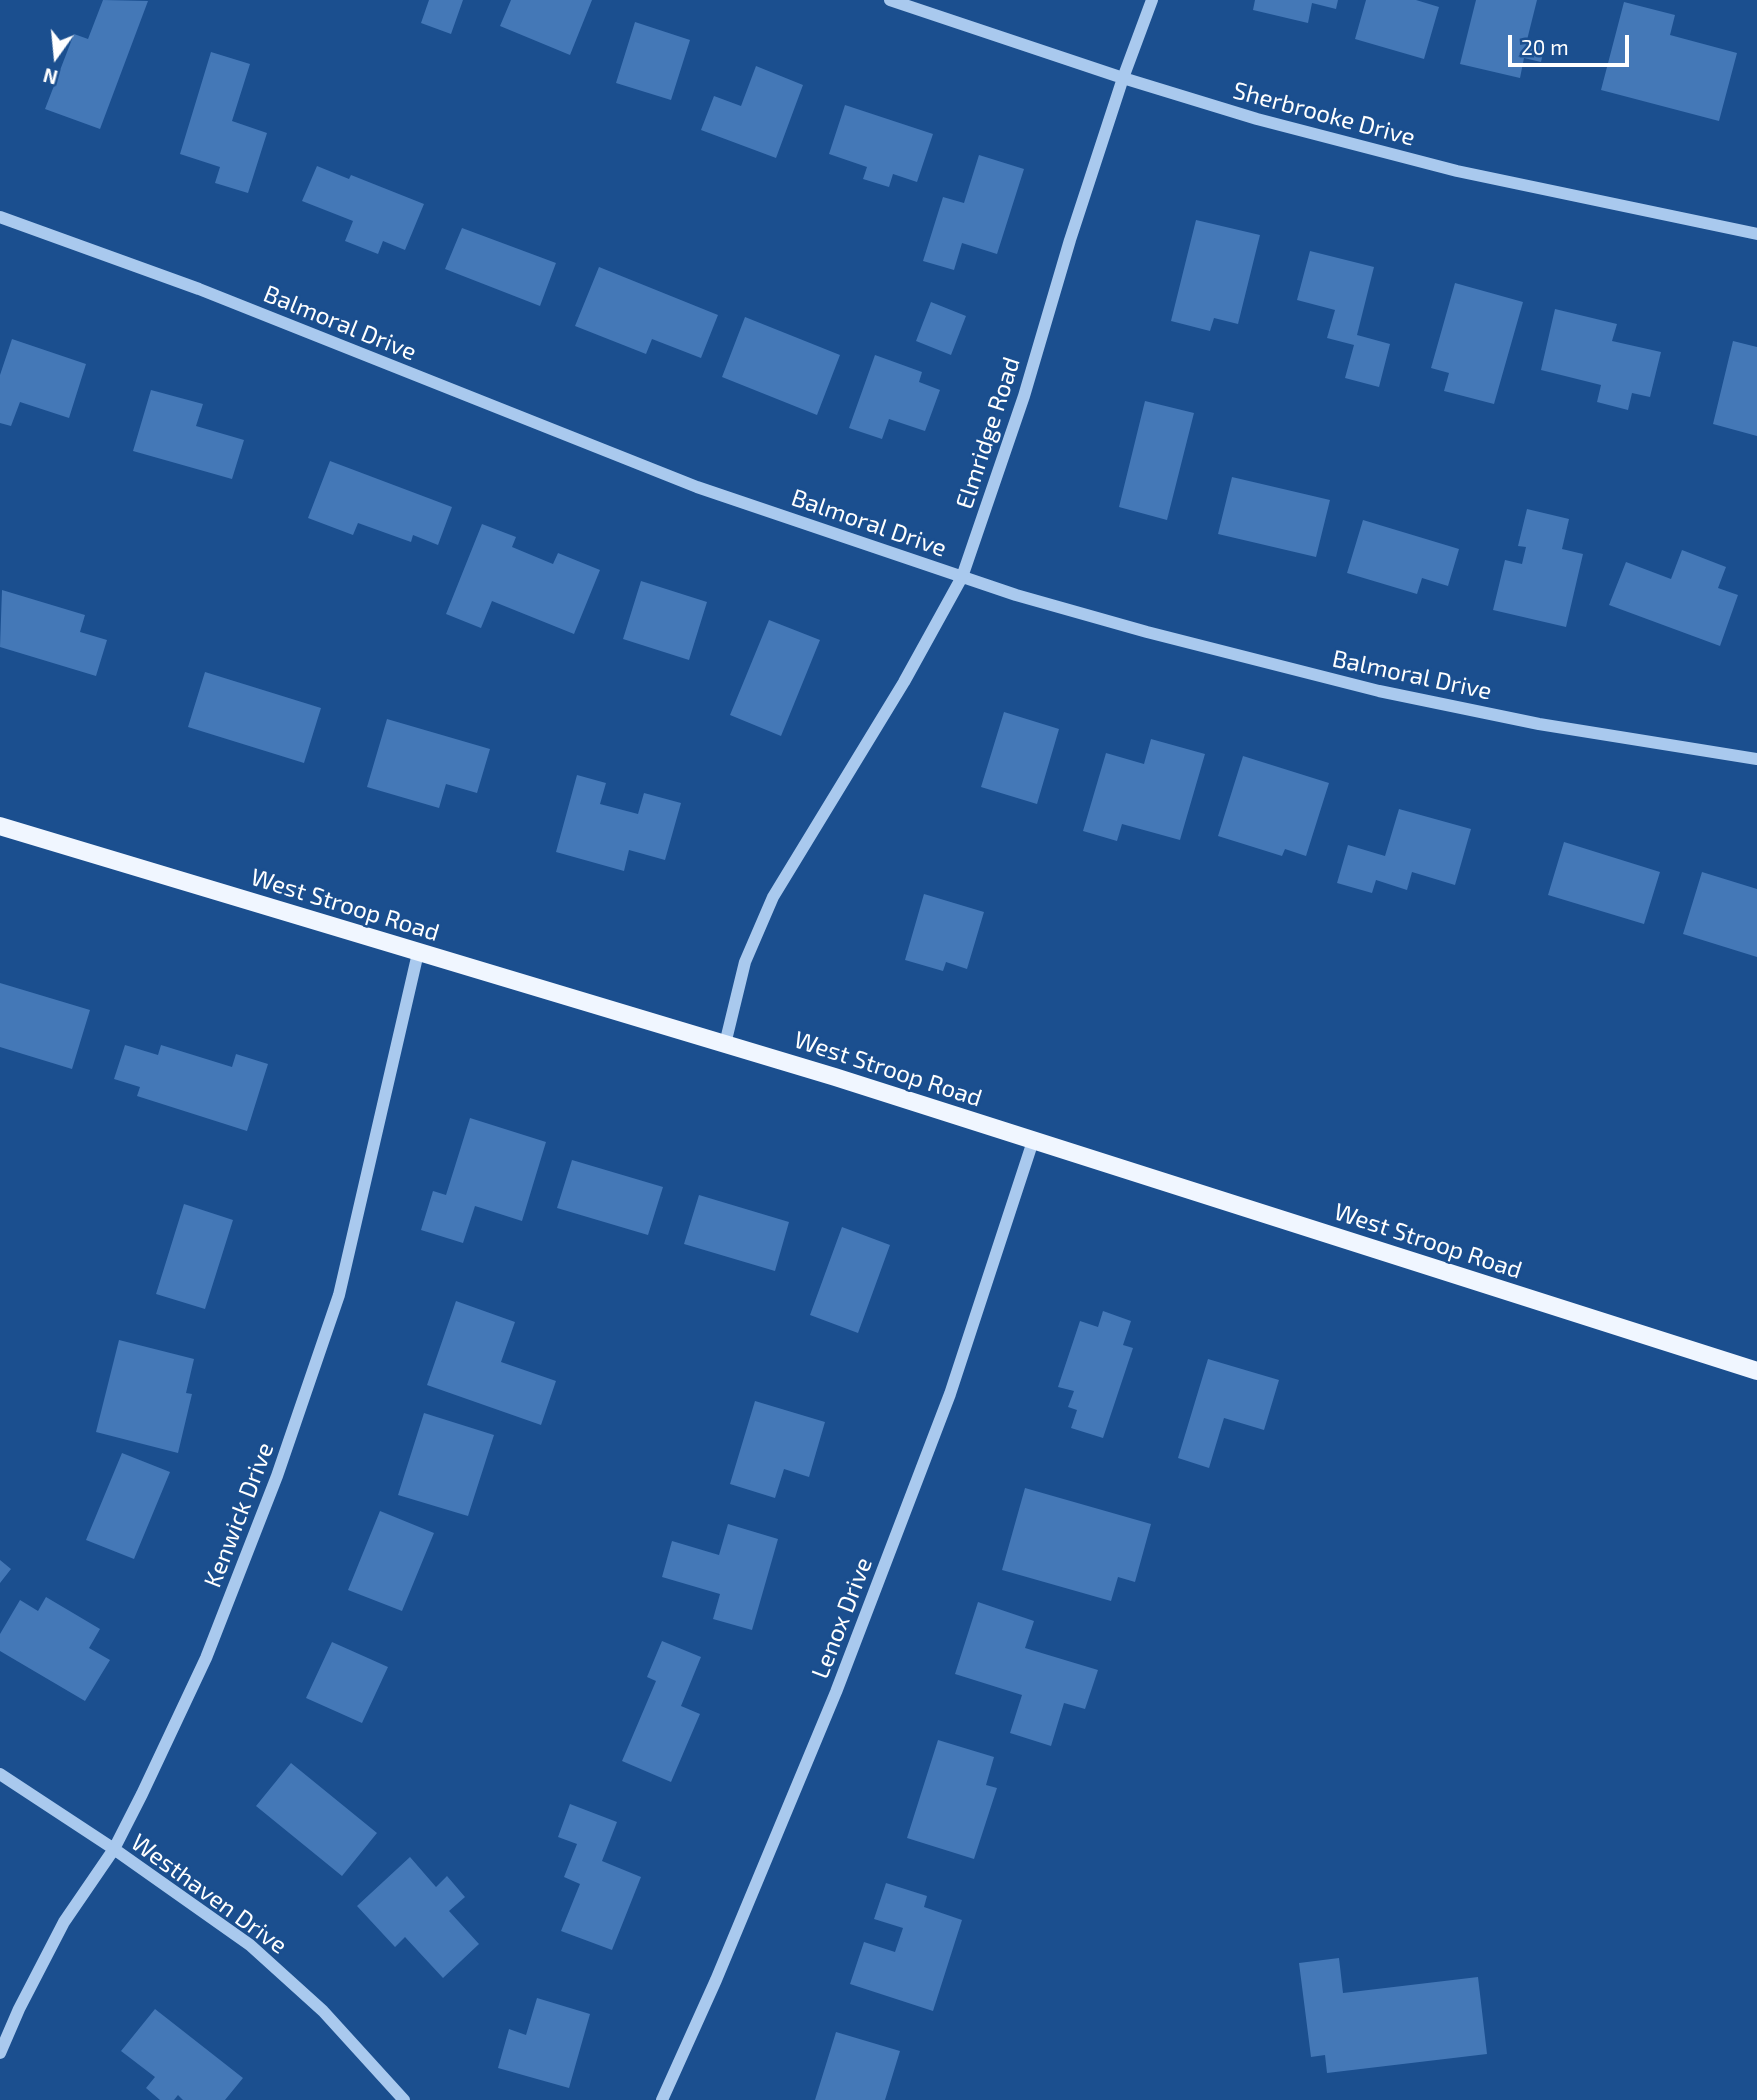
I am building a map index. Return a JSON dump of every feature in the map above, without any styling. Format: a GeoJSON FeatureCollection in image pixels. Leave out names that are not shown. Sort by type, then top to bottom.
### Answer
{"type":"FeatureCollection","features":[{"type":"Feature","properties":{"kind":"main road","name":"West Stroop Road"},"geometry":{"type":"LineString","coordinates":[[0,826],[725,1044],[1757,1371]]}},
{"type":"Feature","properties":{"kind":"street","name":"Sherbrooke Drive"},"geometry":{"type":"LineString","coordinates":[[890,0],[1123,78],[1257,119],[1457,171],[1757,234]]}},
{"type":"Feature","properties":{"kind":"street","name":"Elmridge Road"},"geometry":{"type":"LineString","coordinates":[[725,1044],[745,962],[773,897],[904,682],[962,577],[1024,396],[1070,240],[1123,78],[1152,0]]}},
{"type":"Feature","properties":{"kind":"street","name":"Balmoral Drive"},"geometry":{"type":"LineString","coordinates":[[0,217],[199,289],[697,487],[1016,595],[1147,632],[1379,691],[1539,724],[1757,759]]}},
{"type":"Feature","properties":{"kind":"street","name":"Kenwick Drive"},"geometry":{"type":"LineString","coordinates":[[0,2053],[19,2009],[64,1922],[114,1849],[142,1794],[206,1658],[277,1476],[339,1295],[418,953]]}},
{"type":"Feature","properties":{"kind":"street","name":"Lenox Drive"},"geometry":{"type":"LineString","coordinates":[[662,2100],[716,1980],[836,1692],[950,1394],[1033,1141]]}},
{"type":"Feature","properties":{"kind":"street","name":"Westhaven Drive"},"geometry":{"type":"LineString","coordinates":[[0,1774],[250,1944],[323,2011],[404,2100]]}},
{"type":"Feature","properties":{"kind":"building"},"geometry":{"type":"Polygon","coordinates":[[[103,0],[148,1],[100,129],[45,109],[74,34],[88,39],[103,0]]]}},
{"type":"Feature","properties":{"kind":"building"},"geometry":{"type":"Polygon","coordinates":[[[429,0],[463,0],[451,34],[421,23],[429,0]]]}},
{"type":"Feature","properties":{"kind":"building"},"geometry":{"type":"Polygon","coordinates":[[[511,0],[592,0],[570,55],[500,26],[511,0]]]}},
{"type":"Feature","properties":{"kind":"building"},"geometry":{"type":"Polygon","coordinates":[[[1255,0],[1338,0],[1336,9],[1312,3],[1308,23],[1253,10],[1255,0]]]}},
{"type":"Feature","properties":{"kind":"building"},"geometry":{"type":"Polygon","coordinates":[[[1366,0],[1416,0],[1439,7],[1424,59],[1355,39],[1366,0]]]}},
{"type":"Feature","properties":{"kind":"building"},"geometry":{"type":"Polygon","coordinates":[[[1476,0],[1537,0],[1527,40],[1545,44],[1541,62],[1524,58],[1520,78],[1460,64],[1476,0]]]}},
{"type":"Feature","properties":{"kind":"building"},"geometry":{"type":"Polygon","coordinates":[[[1624,2],[1675,15],[1670,35],[1737,53],[1719,121],[1601,90],[1624,2]]]}},
{"type":"Feature","properties":{"kind":"building"},"geometry":{"type":"Polygon","coordinates":[[[635,22],[690,40],[671,100],[616,83],[635,22]]]}},
{"type":"Feature","properties":{"kind":"building"},"geometry":{"type":"Polygon","coordinates":[[[211,52],[250,64],[232,121],[267,133],[248,193],[215,183],[220,167],[180,154],[211,52]]]}},
{"type":"Feature","properties":{"kind":"building"},"geometry":{"type":"Polygon","coordinates":[[[756,66],[803,85],[776,158],[701,130],[714,96],[741,106],[756,66]]]}},
{"type":"Feature","properties":{"kind":"building"},"geometry":{"type":"Polygon","coordinates":[[[845,105],[933,134],[917,182],[893,174],[889,187],[863,179],[867,167],[829,154],[845,105]]]}},
{"type":"Feature","properties":{"kind":"building"},"geometry":{"type":"Polygon","coordinates":[[[979,155],[1024,169],[997,254],[962,243],[954,270],[923,261],[943,197],[964,203],[979,155]]]}},
{"type":"Feature","properties":{"kind":"building"},"geometry":{"type":"Polygon","coordinates":[[[317,166],[349,179],[351,175],[424,204],[405,250],[383,241],[378,254],[345,241],[353,221],[302,201],[317,166]]]}},
{"type":"Feature","properties":{"kind":"building"},"geometry":{"type":"Polygon","coordinates":[[[1196,220],[1260,235],[1238,324],[1214,318],[1210,331],[1171,321],[1196,220]]]}},
{"type":"Feature","properties":{"kind":"building"},"geometry":{"type":"Polygon","coordinates":[[[462,228],[556,263],[540,306],[445,269],[462,228]]]}},
{"type":"Feature","properties":{"kind":"building"},"geometry":{"type":"Polygon","coordinates":[[[1310,251],[1374,267],[1357,335],[1390,344],[1379,387],[1345,378],[1354,345],[1327,338],[1335,310],[1297,300],[1310,251]]]}},
{"type":"Feature","properties":{"kind":"building"},"geometry":{"type":"Polygon","coordinates":[[[599,267],[718,315],[701,358],[652,339],[646,354],[575,326],[599,267]]]}},
{"type":"Feature","properties":{"kind":"building"},"geometry":{"type":"Polygon","coordinates":[[[1455,283],[1523,302],[1494,404],[1444,391],[1449,373],[1431,368],[1455,283]]]}},
{"type":"Feature","properties":{"kind":"building"},"geometry":{"type":"Polygon","coordinates":[[[931,302],[966,316],[951,355],[916,341],[931,302]]]}},
{"type":"Feature","properties":{"kind":"building"},"geometry":{"type":"Polygon","coordinates":[[[1555,309],[1617,324],[1612,341],[1661,352],[1650,397],[1632,393],[1628,410],[1597,402],[1601,385],[1541,370],[1555,309]]]}},
{"type":"Feature","properties":{"kind":"building"},"geometry":{"type":"Polygon","coordinates":[[[745,317],[840,355],[817,415],[722,377],[745,317]]]}},
{"type":"Feature","properties":{"kind":"building"},"geometry":{"type":"Polygon","coordinates":[[[12,339],[86,364],[69,418],[20,402],[11,426],[0,423],[0,375],[12,339]]]}},
{"type":"Feature","properties":{"kind":"building"},"geometry":{"type":"Polygon","coordinates":[[[1733,341],[1757,347],[1757,436],[1713,424],[1733,341]]]}},
{"type":"Feature","properties":{"kind":"building"},"geometry":{"type":"Polygon","coordinates":[[[875,355],[922,372],[919,382],[940,390],[925,431],[889,419],[882,439],[849,428],[875,355]]]}},
{"type":"Feature","properties":{"kind":"building"},"geometry":{"type":"Polygon","coordinates":[[[151,390],[203,404],[196,426],[244,440],[232,479],[133,451],[151,390]]]}},
{"type":"Feature","properties":{"kind":"building"},"geometry":{"type":"Polygon","coordinates":[[[1145,401],[1194,413],[1167,520],[1119,507],[1145,401]]]}},
{"type":"Feature","properties":{"kind":"building"},"geometry":{"type":"Polygon","coordinates":[[[330,461],[452,507],[438,545],[413,535],[411,542],[358,523],[353,535],[308,518],[330,461]]]}},
{"type":"Feature","properties":{"kind":"building"},"geometry":{"type":"Polygon","coordinates":[[[1232,477],[1330,500],[1316,557],[1218,534],[1232,477]]]}},
{"type":"Feature","properties":{"kind":"building"},"geometry":{"type":"Polygon","coordinates":[[[1527,509],[1569,519],[1562,549],[1583,554],[1566,627],[1493,610],[1505,560],[1522,564],[1526,547],[1518,546],[1527,509]]]}},
{"type":"Feature","properties":{"kind":"building"},"geometry":{"type":"Polygon","coordinates":[[[1363,520],[1459,549],[1448,586],[1422,578],[1417,594],[1347,573],[1363,520]]]}},
{"type":"Feature","properties":{"kind":"building"},"geometry":{"type":"Polygon","coordinates":[[[482,524],[516,537],[512,547],[553,564],[558,553],[600,570],[574,634],[492,601],[481,628],[446,614],[482,524]]]}},
{"type":"Feature","properties":{"kind":"building"},"geometry":{"type":"Polygon","coordinates":[[[1682,550],[1726,567],[1718,588],[1738,595],[1720,646],[1609,605],[1626,562],[1671,579],[1682,550]]]}},
{"type":"Feature","properties":{"kind":"building"},"geometry":{"type":"Polygon","coordinates":[[[641,581],[707,602],[689,660],[623,639],[641,581]]]}},
{"type":"Feature","properties":{"kind":"building"},"geometry":{"type":"Polygon","coordinates":[[[2,590],[85,615],[80,632],[107,640],[96,676],[0,647],[2,590]]]}},
{"type":"Feature","properties":{"kind":"building"},"geometry":{"type":"Polygon","coordinates":[[[769,620],[820,640],[781,736],[730,715],[769,620]]]}},
{"type":"Feature","properties":{"kind":"building"},"geometry":{"type":"Polygon","coordinates":[[[205,672],[321,708],[304,763],[188,727],[205,672]]]}},
{"type":"Feature","properties":{"kind":"building"},"geometry":{"type":"Polygon","coordinates":[[[1004,712],[1059,729],[1037,804],[981,787],[1004,712]]]}},
{"type":"Feature","properties":{"kind":"building"},"geometry":{"type":"Polygon","coordinates":[[[387,719],[490,749],[477,793],[446,784],[439,808],[367,787],[387,719]]]}},
{"type":"Feature","properties":{"kind":"building"},"geometry":{"type":"Polygon","coordinates":[[[1151,739],[1205,754],[1180,840],[1122,824],[1117,841],[1083,831],[1106,753],[1144,764],[1151,739]]]}},
{"type":"Feature","properties":{"kind":"building"},"geometry":{"type":"Polygon","coordinates":[[[1243,756],[1329,783],[1306,856],[1285,849],[1282,856],[1218,836],[1243,756]]]}},
{"type":"Feature","properties":{"kind":"building"},"geometry":{"type":"Polygon","coordinates":[[[577,775],[606,783],[600,804],[638,814],[644,793],[681,803],[665,860],[629,850],[624,871],[556,852],[577,775]]]}},
{"type":"Feature","properties":{"kind":"building"},"geometry":{"type":"Polygon","coordinates":[[[1399,809],[1471,829],[1455,885],[1412,872],[1407,890],[1376,880],[1372,893],[1337,883],[1348,845],[1385,856],[1399,809]]]}},
{"type":"Feature","properties":{"kind":"building"},"geometry":{"type":"Polygon","coordinates":[[[1564,842],[1660,872],[1644,924],[1548,895],[1564,842]]]}},
{"type":"Feature","properties":{"kind":"building"},"geometry":{"type":"Polygon","coordinates":[[[1702,872],[1757,889],[1757,957],[1683,934],[1702,872]]]}},
{"type":"Feature","properties":{"kind":"building"},"geometry":{"type":"Polygon","coordinates":[[[924,894],[984,912],[967,969],[946,962],[943,971],[905,960],[924,894]]]}},
{"type":"Feature","properties":{"kind":"building"},"geometry":{"type":"Polygon","coordinates":[[[0,983],[90,1010],[72,1069],[0,1047],[0,983]]]}},
{"type":"Feature","properties":{"kind":"building"},"geometry":{"type":"Polygon","coordinates":[[[125,1045],[158,1055],[161,1045],[232,1067],[236,1054],[268,1064],[247,1131],[137,1096],[140,1087],[114,1079],[125,1045]]]}},
{"type":"Feature","properties":{"kind":"building"},"geometry":{"type":"Polygon","coordinates":[[[470,1118],[546,1142],[522,1221],[475,1206],[463,1243],[421,1230],[433,1191],[446,1195],[470,1118]]]}},
{"type":"Feature","properties":{"kind":"building"},"geometry":{"type":"Polygon","coordinates":[[[572,1160],[663,1187],[648,1235],[557,1208],[572,1160]]]}},
{"type":"Feature","properties":{"kind":"building"},"geometry":{"type":"Polygon","coordinates":[[[699,1195],[789,1222],[775,1271],[684,1244],[699,1195]]]}},
{"type":"Feature","properties":{"kind":"building"},"geometry":{"type":"Polygon","coordinates":[[[184,1204],[233,1220],[205,1309],[156,1294],[184,1204]]]}},
{"type":"Feature","properties":{"kind":"building"},"geometry":{"type":"Polygon","coordinates":[[[842,1227],[890,1245],[858,1333],[810,1315],[842,1227]]]}},
{"type":"Feature","properties":{"kind":"building"},"geometry":{"type":"Polygon","coordinates":[[[456,1301],[515,1322],[501,1362],[556,1381],[541,1425],[427,1385],[456,1301]]]}},
{"type":"Feature","properties":{"kind":"building"},"geometry":{"type":"Polygon","coordinates":[[[1103,1311],[1131,1321],[1123,1345],[1133,1348],[1103,1438],[1071,1428],[1077,1410],[1068,1407],[1074,1391],[1058,1387],[1080,1321],[1098,1327],[1103,1311]]]}},
{"type":"Feature","properties":{"kind":"building"},"geometry":{"type":"Polygon","coordinates":[[[119,1340],[194,1359],[186,1393],[192,1394],[178,1453],[96,1432],[119,1340]]]}},
{"type":"Feature","properties":{"kind":"building"},"geometry":{"type":"Polygon","coordinates":[[[1208,1359],[1279,1380],[1264,1430],[1224,1418],[1209,1468],[1178,1458],[1208,1359]]]}},
{"type":"Feature","properties":{"kind":"building"},"geometry":{"type":"Polygon","coordinates":[[[755,1401],[825,1422],[809,1477],[784,1469],[775,1498],[730,1484],[755,1401]]]}},
{"type":"Feature","properties":{"kind":"building"},"geometry":{"type":"Polygon","coordinates":[[[424,1413],[494,1435],[468,1516],[398,1495],[424,1413]]]}},
{"type":"Feature","properties":{"kind":"building"},"geometry":{"type":"Polygon","coordinates":[[[122,1453],[170,1472],[134,1559],[86,1540],[122,1453]]]}},
{"type":"Feature","properties":{"kind":"building"},"geometry":{"type":"Polygon","coordinates":[[[1025,1488],[1151,1524],[1135,1582],[1118,1577],[1111,1601],[1002,1570],[1025,1488]]]}},
{"type":"Feature","properties":{"kind":"building"},"geometry":{"type":"Polygon","coordinates":[[[380,1511],[434,1533],[402,1611],[348,1590],[380,1511]]]}},
{"type":"Feature","properties":{"kind":"building"},"geometry":{"type":"Polygon","coordinates":[[[728,1524],[778,1539],[752,1630],[713,1619],[720,1594],[662,1577],[672,1541],[719,1555],[728,1524]]]}},
{"type":"Feature","properties":{"kind":"building"},"geometry":{"type":"Polygon","coordinates":[[[0,1560],[11,1569],[0,1583],[0,1560]]]}},
{"type":"Feature","properties":{"kind":"building"},"geometry":{"type":"Polygon","coordinates":[[[46,1597],[100,1629],[89,1648],[110,1660],[85,1701],[0,1651],[0,1634],[20,1600],[38,1611],[46,1597]]]}},
{"type":"Feature","properties":{"kind":"building"},"geometry":{"type":"Polygon","coordinates":[[[978,1602],[1034,1621],[1025,1648],[1098,1670],[1085,1709],[1064,1703],[1051,1746],[1010,1733],[1022,1695],[955,1674],[978,1602]]]}},
{"type":"Feature","properties":{"kind":"building"},"geometry":{"type":"Polygon","coordinates":[[[662,1641],[701,1657],[681,1706],[700,1714],[671,1782],[622,1761],[656,1681],[647,1677],[662,1641]]]}},
{"type":"Feature","properties":{"kind":"building"},"geometry":{"type":"Polygon","coordinates":[[[332,1642],[388,1667],[362,1723],[306,1698],[332,1642]]]}},
{"type":"Feature","properties":{"kind":"building"},"geometry":{"type":"Polygon","coordinates":[[[938,1740],[994,1757],[986,1785],[997,1788],[974,1859],[907,1838],[938,1740]]]}},
{"type":"Feature","properties":{"kind":"building"},"geometry":{"type":"Polygon","coordinates":[[[291,1763],[377,1833],[342,1876],[256,1806],[291,1763]]]}},
{"type":"Feature","properties":{"kind":"building"},"geometry":{"type":"Polygon","coordinates":[[[570,1804],[617,1822],[602,1861],[641,1877],[612,1950],[561,1931],[580,1884],[564,1877],[577,1844],[558,1837],[570,1804]]]}},
{"type":"Feature","properties":{"kind":"building"},"geometry":{"type":"Polygon","coordinates":[[[410,1857],[436,1887],[447,1876],[465,1897],[449,1911],[479,1944],[443,1978],[405,1937],[395,1947],[357,1906],[410,1857]]]}},
{"type":"Feature","properties":{"kind":"building"},"geometry":{"type":"Polygon","coordinates":[[[886,1883],[927,1896],[924,1907],[962,1920],[933,2011],[850,1984],[864,1942],[895,1952],[903,1928],[874,1919],[886,1883]]]}},
{"type":"Feature","properties":{"kind":"building"},"geometry":{"type":"Polygon","coordinates":[[[1339,1958],[1343,1993],[1478,1977],[1487,2054],[1327,2073],[1325,2055],[1311,2057],[1299,1963],[1339,1958]]]}},
{"type":"Feature","properties":{"kind":"building"},"geometry":{"type":"Polygon","coordinates":[[[537,1998],[590,2014],[569,2088],[498,2068],[509,2029],[526,2035],[537,1998]]]}},
{"type":"Feature","properties":{"kind":"building"},"geometry":{"type":"Polygon","coordinates":[[[155,2009],[243,2078],[225,2100],[183,2100],[178,2095],[174,2100],[160,2100],[146,2088],[155,2077],[121,2051],[155,2009]]]}},
{"type":"Feature","properties":{"kind":"building"},"geometry":{"type":"Polygon","coordinates":[[[836,2032],[900,2051],[885,2100],[815,2100],[836,2032]]]}}]}
